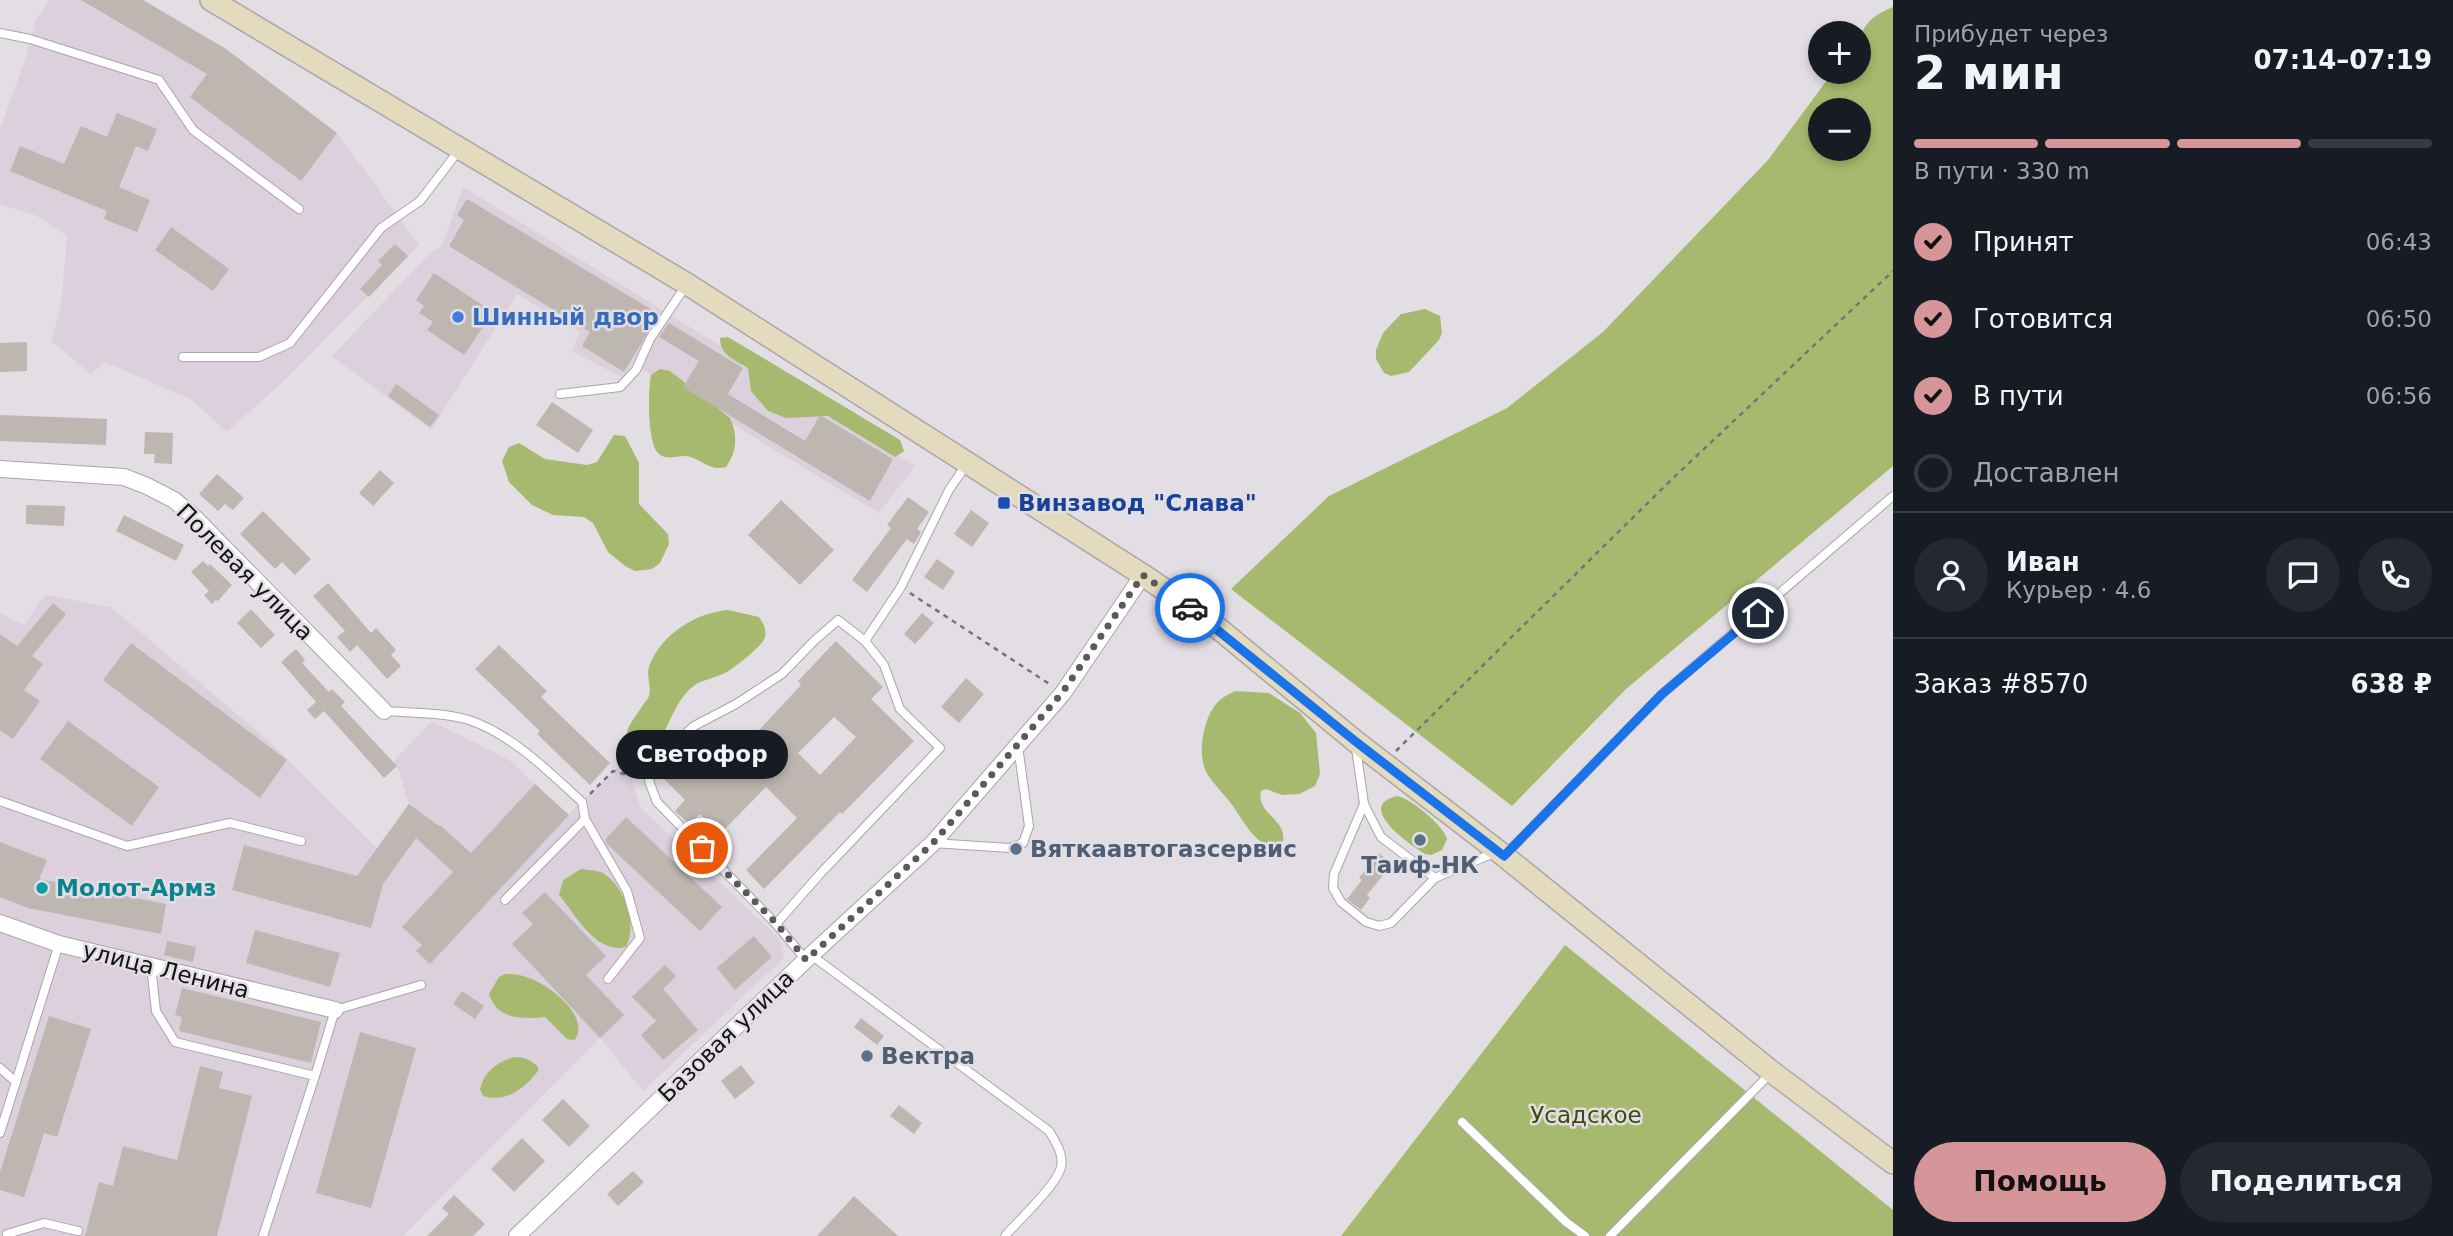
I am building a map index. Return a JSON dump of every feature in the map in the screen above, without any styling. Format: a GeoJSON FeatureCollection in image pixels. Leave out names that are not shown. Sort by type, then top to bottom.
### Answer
{"type":"FeatureCollection","features":[{"type":"Feature","properties":{"kind":"main road"},"geometry":{"type":"LineString","coordinates":[[211,0],[687,284],[1143,575],[1207,619],[1355,741],[1501,854],[1772,1072],[1893,1163]]}},
{"type":"Feature","properties":{"kind":"street","name":"Полевая улица"},"geometry":{"type":"LineString","coordinates":[[0,469],[124,477],[174,500],[193,516],[384,711]]}},
{"type":"Feature","properties":{"kind":"street","name":"Базовая улица"},"geometry":{"type":"LineString","coordinates":[[517,1236],[808,957],[933,843],[1062,693],[1143,575]]}},
{"type":"Feature","properties":{"kind":"street","name":"улица Ленина"},"geometry":{"type":"LineString","coordinates":[[0,923],[59,944],[335,1010]]}},
{"type":"Feature","properties":{"kind":"lane"},"geometry":{"type":"LineString","coordinates":[[0,33],[30,39],[159,80],[193,130],[299,209]]}},
{"type":"Feature","properties":{"kind":"lane"},"geometry":{"type":"LineString","coordinates":[[183,357],[259,357],[290,342],[381,228],[420,201],[460,149]]}},
{"type":"Feature","properties":{"kind":"lane"},"geometry":{"type":"LineString","coordinates":[[560,394],[620,387],[636,370],[650,339],[687,284]]}},
{"type":"Feature","properties":{"kind":"lane"},"geometry":{"type":"LineString","coordinates":[[865,641],[901,587],[949,490],[967,463]]}},
{"type":"Feature","properties":{"kind":"lane"},"geometry":{"type":"LineString","coordinates":[[1364,804],[1334,874],[1333,888],[1341,902],[1366,922],[1378,926],[1391,923],[1435,878],[1501,854],[1662,694],[1893,496]]}},
{"type":"Feature","properties":{"kind":"lane"},"geometry":{"type":"LineString","coordinates":[[776,923],[940,748],[900,709],[884,665],[865,641],[838,620],[782,674],[736,704],[694,726],[656,760],[649,781],[657,802],[808,957],[1049,1131],[1058,1145],[1061,1166],[1051,1186],[1005,1236]]}},
{"type":"Feature","properties":{"kind":"lane"},"geometry":{"type":"LineString","coordinates":[[384,711],[436,714],[470,721],[522,748],[582,802],[585,819],[627,891],[640,938],[607,979]]}},
{"type":"Feature","properties":{"kind":"lane"},"geometry":{"type":"LineString","coordinates":[[1355,741],[1364,804],[1381,837],[1435,878]]}},
{"type":"Feature","properties":{"kind":"lane"},"geometry":{"type":"LineString","coordinates":[[933,843],[1009,848],[1023,843],[1029,826],[1018,746]]}},
{"type":"Feature","properties":{"kind":"lane"},"geometry":{"type":"LineString","coordinates":[[0,801],[127,846],[230,823],[301,841]]}},
{"type":"Feature","properties":{"kind":"lane"},"geometry":{"type":"LineString","coordinates":[[505,900],[585,819]]}},
{"type":"Feature","properties":{"kind":"lane"},"geometry":{"type":"LineString","coordinates":[[0,1133],[59,944]]}},
{"type":"Feature","properties":{"kind":"lane"},"geometry":{"type":"LineString","coordinates":[[151,966],[156,1011],[175,1042],[315,1076]]}},
{"type":"Feature","properties":{"kind":"lane"},"geometry":{"type":"LineString","coordinates":[[263,1236],[335,1010],[421,985]]}},
{"type":"Feature","properties":{"kind":"lane"},"geometry":{"type":"LineString","coordinates":[[0,1068],[16,1082]]}},
{"type":"Feature","properties":{"kind":"lane"},"geometry":{"type":"LineString","coordinates":[[1610,1236],[1772,1072]]}},
{"type":"Feature","properties":{"kind":"lane"},"geometry":{"type":"LineString","coordinates":[[1462,1122],[1566,1222],[1585,1236]]}},
{"type":"Feature","properties":{"kind":"lane"},"geometry":{"type":"LineString","coordinates":[[0,1223],[8,1235],[44,1223],[78,1231]]}},
{"type":"Feature","properties":{"kind":"path"},"geometry":{"type":"LineString","coordinates":[[1383,763],[1670,481],[1893,271]]}},
{"type":"Feature","properties":{"kind":"path"},"geometry":{"type":"LineString","coordinates":[[901,587],[1062,693]]}},
{"type":"Feature","properties":{"kind":"path"},"geometry":{"type":"LineString","coordinates":[[582,802],[613,771],[649,781]]}},
{"type":"Feature","properties":{"kind":"shaded area"},"geometry":{"type":"Polygon","coordinates":[[[49,0],[143,0],[226,49],[337,133],[419,245],[285,380],[227,432],[192,400],[105,362],[91,374],[51,341],[61,306],[67,236],[35,215],[0,204],[0,129],[36,20],[49,0]]]}},
{"type":"Feature","properties":{"kind":"shaded area"},"geometry":{"type":"Polygon","coordinates":[[[463,187],[915,466],[879,513],[633,364],[623,378],[572,351],[580,332],[517,294],[431,430],[332,356],[428,255],[442,246],[463,187]]]}},
{"type":"Feature","properties":{"kind":"shaded area"},"geometry":{"type":"Polygon","coordinates":[[[45,595],[111,607],[271,743],[377,848],[409,804],[397,766],[393,762],[432,721],[509,760],[568,815],[625,760],[641,808],[780,939],[784,958],[643,1091],[600,1038],[403,1236],[0,1236],[0,613],[24,625],[45,595]]]}},
{"type":"Feature","properties":{"kind":"green space"},"geometry":{"type":"Polygon","coordinates":[[[1893,7],[1893,466],[1626,689],[1512,806],[1231,589],[1329,496],[1507,408],[1603,332],[1768,160],[1808,106],[1808,161],[1871,161],[1871,98],[1814,98],[1824,84],[1871,84],[1870,21],[1893,7]]]}},
{"type":"Feature","properties":{"kind":"green space"},"geometry":{"type":"Polygon","coordinates":[[[1425,309],[1440,316],[1442,333],[1439,340],[1409,372],[1391,376],[1384,373],[1376,359],[1376,350],[1383,333],[1401,314],[1425,309]]]}},
{"type":"Feature","properties":{"kind":"green space"},"geometry":{"type":"Polygon","coordinates":[[[728,337],[900,440],[904,451],[895,457],[828,416],[786,418],[768,411],[751,391],[748,368],[723,349],[720,338],[728,337]]]}},
{"type":"Feature","properties":{"kind":"green space"},"geometry":{"type":"Polygon","coordinates":[[[660,369],[670,371],[730,418],[735,443],[726,467],[712,467],[687,456],[663,456],[655,449],[650,429],[649,392],[651,375],[660,369]]]}},
{"type":"Feature","properties":{"kind":"green space"},"geometry":{"type":"Polygon","coordinates":[[[614,435],[625,436],[639,463],[639,504],[668,534],[669,544],[660,563],[652,569],[635,571],[625,566],[608,552],[593,523],[584,517],[553,515],[532,505],[509,482],[502,461],[509,447],[519,443],[545,459],[587,465],[597,462],[614,435]]]}},
{"type":"Feature","properties":{"kind":"green space"},"geometry":{"type":"Polygon","coordinates":[[[728,610],[759,617],[765,629],[763,641],[729,670],[701,682],[687,692],[660,739],[645,754],[635,759],[627,731],[649,696],[649,668],[656,653],[682,626],[704,615],[728,610]]]}},
{"type":"Feature","properties":{"kind":"green space"},"geometry":{"type":"Polygon","coordinates":[[[1235,691],[1269,693],[1300,713],[1316,733],[1320,774],[1315,786],[1299,794],[1282,795],[1266,789],[1261,791],[1263,805],[1283,833],[1283,841],[1270,846],[1263,843],[1245,825],[1204,768],[1202,749],[1208,718],[1219,701],[1235,691]]]}},
{"type":"Feature","properties":{"kind":"green space"},"geometry":{"type":"Polygon","coordinates":[[[1397,796],[1417,807],[1444,833],[1447,839],[1442,850],[1431,855],[1425,854],[1389,825],[1381,808],[1385,801],[1397,796]]]}},
{"type":"Feature","properties":{"kind":"green space"},"geometry":{"type":"Polygon","coordinates":[[[581,869],[603,873],[618,887],[630,917],[631,928],[626,947],[615,948],[596,939],[559,895],[563,880],[581,869]]]}},
{"type":"Feature","properties":{"kind":"green space","name":"Усадское"},"geometry":{"type":"Polygon","coordinates":[[[1565,945],[1893,1210],[1893,1236],[1341,1236],[1565,945]]]}},
{"type":"Feature","properties":{"kind":"green space"},"geometry":{"type":"Polygon","coordinates":[[[505,974],[532,979],[558,995],[577,1021],[575,1040],[567,1039],[545,1017],[511,1016],[498,1009],[489,994],[499,977],[505,974]]]}},
{"type":"Feature","properties":{"kind":"green space"},"geometry":{"type":"Polygon","coordinates":[[[514,1057],[530,1061],[538,1067],[538,1071],[514,1093],[499,1098],[483,1096],[480,1089],[488,1073],[514,1057]]]}},
{"type":"Feature","properties":{"kind":"building"},"geometry":{"type":"Polygon","coordinates":[[[81,0],[143,0],[226,49],[337,133],[301,181],[190,97],[207,74],[81,0]]]}},
{"type":"Feature","properties":{"kind":"building"},"geometry":{"type":"Polygon","coordinates":[[[117,113],[157,129],[148,151],[136,146],[119,187],[150,200],[137,232],[104,219],[107,211],[10,171],[20,146],[64,164],[81,126],[107,137],[117,113]]]}},
{"type":"Feature","properties":{"kind":"building"},"geometry":{"type":"Polygon","coordinates":[[[467,199],[659,314],[624,372],[582,346],[590,332],[449,246],[464,220],[457,215],[467,199]]]}},
{"type":"Feature","properties":{"kind":"building"},"geometry":{"type":"Polygon","coordinates":[[[171,227],[229,269],[213,291],[155,250],[171,227]]]}},
{"type":"Feature","properties":{"kind":"building"},"geometry":{"type":"Polygon","coordinates":[[[395,244],[408,256],[369,297],[360,289],[382,265],[378,261],[395,244]]]}},
{"type":"Feature","properties":{"kind":"building","name":"Шинный двор"},"geometry":{"type":"Polygon","coordinates":[[[434,273],[493,312],[464,355],[427,330],[433,322],[419,313],[424,306],[416,300],[434,273]]]}},
{"type":"Feature","properties":{"kind":"building"},"geometry":{"type":"Polygon","coordinates":[[[669,323],[743,368],[728,394],[805,441],[820,415],[893,459],[870,501],[683,387],[699,361],[659,337],[669,323]]]}},
{"type":"Feature","properties":{"kind":"building"},"geometry":{"type":"Polygon","coordinates":[[[27,342],[27,371],[0,372],[0,343],[27,342]]]}},
{"type":"Feature","properties":{"kind":"building"},"geometry":{"type":"Polygon","coordinates":[[[396,384],[439,415],[430,427],[388,396],[396,384]]]}},
{"type":"Feature","properties":{"kind":"building"},"geometry":{"type":"Polygon","coordinates":[[[552,402],[593,430],[578,453],[536,425],[552,402]]]}},
{"type":"Feature","properties":{"kind":"building"},"geometry":{"type":"Polygon","coordinates":[[[0,415],[107,419],[106,445],[0,441],[0,415]]]}},
{"type":"Feature","properties":{"kind":"building"},"geometry":{"type":"Polygon","coordinates":[[[145,432],[173,433],[172,464],[154,463],[155,454],[144,454],[145,432]]]}},
{"type":"Feature","properties":{"kind":"building"},"geometry":{"type":"Polygon","coordinates":[[[380,470],[394,483],[373,506],[359,493],[380,470]]]}},
{"type":"Feature","properties":{"kind":"building"},"geometry":{"type":"Polygon","coordinates":[[[217,474],[244,498],[233,510],[225,504],[218,511],[199,494],[217,474]]]}},
{"type":"Feature","properties":{"kind":"building"},"geometry":{"type":"Polygon","coordinates":[[[908,497],[929,512],[917,529],[921,532],[914,544],[907,539],[867,592],[852,580],[891,528],[887,525],[908,497]]]}},
{"type":"Feature","properties":{"kind":"building"},"geometry":{"type":"Polygon","coordinates":[[[781,500],[834,550],[800,585],[748,535],[781,500]]]}},
{"type":"Feature","properties":{"kind":"building"},"geometry":{"type":"Polygon","coordinates":[[[26,505],[65,506],[64,526],[26,524],[26,505]]]}},
{"type":"Feature","properties":{"kind":"building"},"geometry":{"type":"Polygon","coordinates":[[[971,510],[989,523],[972,547],[954,534],[971,510]]]}},
{"type":"Feature","properties":{"kind":"building"},"geometry":{"type":"Polygon","coordinates":[[[263,511],[311,559],[295,575],[282,562],[275,569],[240,534],[263,511]]]}},
{"type":"Feature","properties":{"kind":"building"},"geometry":{"type":"Polygon","coordinates":[[[124,515],[184,545],[176,561],[116,531],[124,515]]]}},
{"type":"Feature","properties":{"kind":"building"},"geometry":{"type":"Polygon","coordinates":[[[937,559],[955,572],[943,590],[924,577],[937,559]]]}},
{"type":"Feature","properties":{"kind":"building"},"geometry":{"type":"Polygon","coordinates":[[[203,561],[208,566],[210,564],[232,585],[212,604],[204,595],[209,591],[191,572],[203,561]]]}},
{"type":"Feature","properties":{"kind":"building"},"geometry":{"type":"Polygon","coordinates":[[[328,583],[371,633],[376,628],[396,650],[391,655],[401,666],[387,679],[357,645],[350,652],[337,637],[345,631],[313,596],[328,583]]]}},
{"type":"Feature","properties":{"kind":"building"},"geometry":{"type":"Polygon","coordinates":[[[53,603],[66,614],[32,656],[43,664],[24,690],[40,701],[13,739],[0,730],[0,634],[17,646],[53,603]]]}},
{"type":"Feature","properties":{"kind":"building"},"geometry":{"type":"Polygon","coordinates":[[[251,609],[275,635],[261,648],[237,623],[251,609]]]}},
{"type":"Feature","properties":{"kind":"building"},"geometry":{"type":"Polygon","coordinates":[[[922,613],[934,623],[915,644],[904,634],[922,613]]]}},
{"type":"Feature","properties":{"kind":"building"},"geometry":{"type":"Polygon","coordinates":[[[836,641],[883,687],[871,699],[914,741],[764,889],[746,870],[797,818],[766,787],[720,834],[700,814],[690,825],[675,811],[685,800],[664,779],[710,732],[735,756],[801,685],[798,681],[836,641]],[[834,717],[798,753],[820,775],[856,737],[834,717]]]}},
{"type":"Feature","properties":{"kind":"building"},"geometry":{"type":"Polygon","coordinates":[[[131,643],[287,760],[260,798],[103,680],[131,643]]]}},
{"type":"Feature","properties":{"kind":"building"},"geometry":{"type":"Polygon","coordinates":[[[499,645],[547,691],[541,697],[610,763],[590,785],[537,734],[540,731],[475,669],[499,645]]]}},
{"type":"Feature","properties":{"kind":"building"},"geometry":{"type":"Polygon","coordinates":[[[296,649],[305,660],[302,663],[329,692],[332,689],[345,702],[341,706],[397,766],[384,778],[324,711],[315,719],[307,710],[316,702],[281,662],[296,649]]]}},
{"type":"Feature","properties":{"kind":"building"},"geometry":{"type":"Polygon","coordinates":[[[966,678],[984,694],[959,723],[941,707],[966,678]]]}},
{"type":"Feature","properties":{"kind":"building"},"geometry":{"type":"Polygon","coordinates":[[[68,721],[159,787],[132,826],[40,759],[68,721]]]}},
{"type":"Feature","properties":{"kind":"building"},"geometry":{"type":"Polygon","coordinates":[[[535,784],[569,815],[430,964],[416,951],[422,945],[402,927],[453,872],[416,838],[383,884],[371,928],[232,890],[244,845],[357,876],[409,804],[440,825],[471,853],[535,784]]]}},
{"type":"Feature","properties":{"kind":"building"},"geometry":{"type":"Polygon","coordinates":[[[626,817],[722,907],[700,931],[607,844],[605,840],[626,817]]]}},
{"type":"Feature","properties":{"kind":"building","name":"Молот-Армз"},"geometry":{"type":"Polygon","coordinates":[[[0,842],[47,860],[39,879],[166,904],[161,934],[28,908],[0,897],[0,842]]]}},
{"type":"Feature","properties":{"kind":"building"},"geometry":{"type":"Polygon","coordinates":[[[1379,853],[1392,864],[1367,895],[1370,898],[1361,910],[1347,899],[1362,880],[1359,878],[1379,853]]]}},
{"type":"Feature","properties":{"kind":"building"},"geometry":{"type":"Polygon","coordinates":[[[545,892],[606,956],[586,975],[624,1015],[600,1038],[512,944],[533,924],[522,913],[545,892]]]}},
{"type":"Feature","properties":{"kind":"building"},"geometry":{"type":"Polygon","coordinates":[[[255,930],[340,953],[330,987],[246,963],[255,930]]]}},
{"type":"Feature","properties":{"kind":"building"},"geometry":{"type":"Polygon","coordinates":[[[754,936],[772,957],[735,990],[717,968],[754,936]]]}},
{"type":"Feature","properties":{"kind":"building"},"geometry":{"type":"Polygon","coordinates":[[[167,941],[196,947],[193,962],[164,955],[167,941]]]}},
{"type":"Feature","properties":{"kind":"building"},"geometry":{"type":"Polygon","coordinates":[[[665,965],[676,976],[663,989],[698,1030],[663,1060],[641,1035],[656,1021],[632,997],[665,965]]]}},
{"type":"Feature","properties":{"kind":"building"},"geometry":{"type":"Polygon","coordinates":[[[182,988],[321,1022],[311,1063],[179,1031],[182,1017],[175,1015],[182,988]]]}},
{"type":"Feature","properties":{"kind":"building"},"geometry":{"type":"Polygon","coordinates":[[[462,991],[484,1006],[475,1019],[453,1004],[462,991]]]}},
{"type":"Feature","properties":{"kind":"building"},"geometry":{"type":"Polygon","coordinates":[[[49,1016],[91,1029],[57,1137],[44,1133],[24,1197],[0,1190],[0,1172],[49,1016]]]}},
{"type":"Feature","properties":{"kind":"building"},"geometry":{"type":"Polygon","coordinates":[[[861,1018],[884,1036],[877,1045],[854,1027],[861,1018]]]}},
{"type":"Feature","properties":{"kind":"building"},"geometry":{"type":"Polygon","coordinates":[[[360,1032],[416,1048],[371,1208],[316,1193],[360,1032]]]}},
{"type":"Feature","properties":{"kind":"building"},"geometry":{"type":"Polygon","coordinates":[[[741,1065],[755,1083],[735,1099],[721,1081],[741,1065]]]}},
{"type":"Feature","properties":{"kind":"building"},"geometry":{"type":"Polygon","coordinates":[[[200,1066],[223,1072],[219,1088],[252,1096],[217,1236],[85,1236],[99,1182],[113,1186],[123,1146],[177,1160],[200,1066]]]}},
{"type":"Feature","properties":{"kind":"building"},"geometry":{"type":"Polygon","coordinates":[[[563,1099],[590,1126],[569,1147],[542,1120],[563,1099]]]}},
{"type":"Feature","properties":{"kind":"building"},"geometry":{"type":"Polygon","coordinates":[[[899,1105],[922,1123],[914,1134],[890,1116],[899,1105]]]}},
{"type":"Feature","properties":{"kind":"building"},"geometry":{"type":"Polygon","coordinates":[[[522,1138],[545,1161],[514,1192],[491,1169],[522,1138]]]}},
{"type":"Feature","properties":{"kind":"building"},"geometry":{"type":"Polygon","coordinates":[[[633,1171],[644,1182],[618,1206],[607,1194],[633,1171]]]}},
{"type":"Feature","properties":{"kind":"building"},"geometry":{"type":"Polygon","coordinates":[[[454,1195],[485,1224],[473,1236],[427,1236],[449,1214],[442,1208],[454,1195]]]}},
{"type":"Feature","properties":{"kind":"building"},"geometry":{"type":"Polygon","coordinates":[[[854,1196],[898,1236],[817,1236],[854,1196]]]}},
{"type":"Feature","properties":{"kind":"way so far"},"geometry":{"type":"LineString","coordinates":[[702,848],[776,923],[806,960],[933,843],[1018,746],[1062,693],[1143,575],[1190,608]]}},
{"type":"Feature","properties":{"kind":"place","name":"Шинный двор"},"geometry":{"type":"Point","coordinates":[458,317]}},
{"type":"Feature","properties":{"kind":"place","name":"Винзавод \"Слава\""},"geometry":{"type":"Point","coordinates":[1004,503]}},
{"type":"Feature","properties":{"kind":"place","name":"Таиф-НК"},"geometry":{"type":"Point","coordinates":[1420,840]}},
{"type":"Feature","properties":{"kind":"place","name":"Светофор"},"geometry":{"type":"Point","coordinates":[702,848]}},
{"type":"Feature","properties":{"kind":"place","name":"Вяткаавтогазсервис"},"geometry":{"type":"Point","coordinates":[1016,849]}},
{"type":"Feature","properties":{"kind":"place","name":"Молот-Армз"},"geometry":{"type":"Point","coordinates":[42,888]}},
{"type":"Feature","properties":{"kind":"place","name":"Вектра"},"geometry":{"type":"Point","coordinates":[867,1056]}},
{"type":"Feature","properties":{"kind":"route"},"geometry":{"type":"LineString","coordinates":[[1190,608],[1207,619],[1355,741],[1504,856],[1662,694],[1758,613]]}}]}
